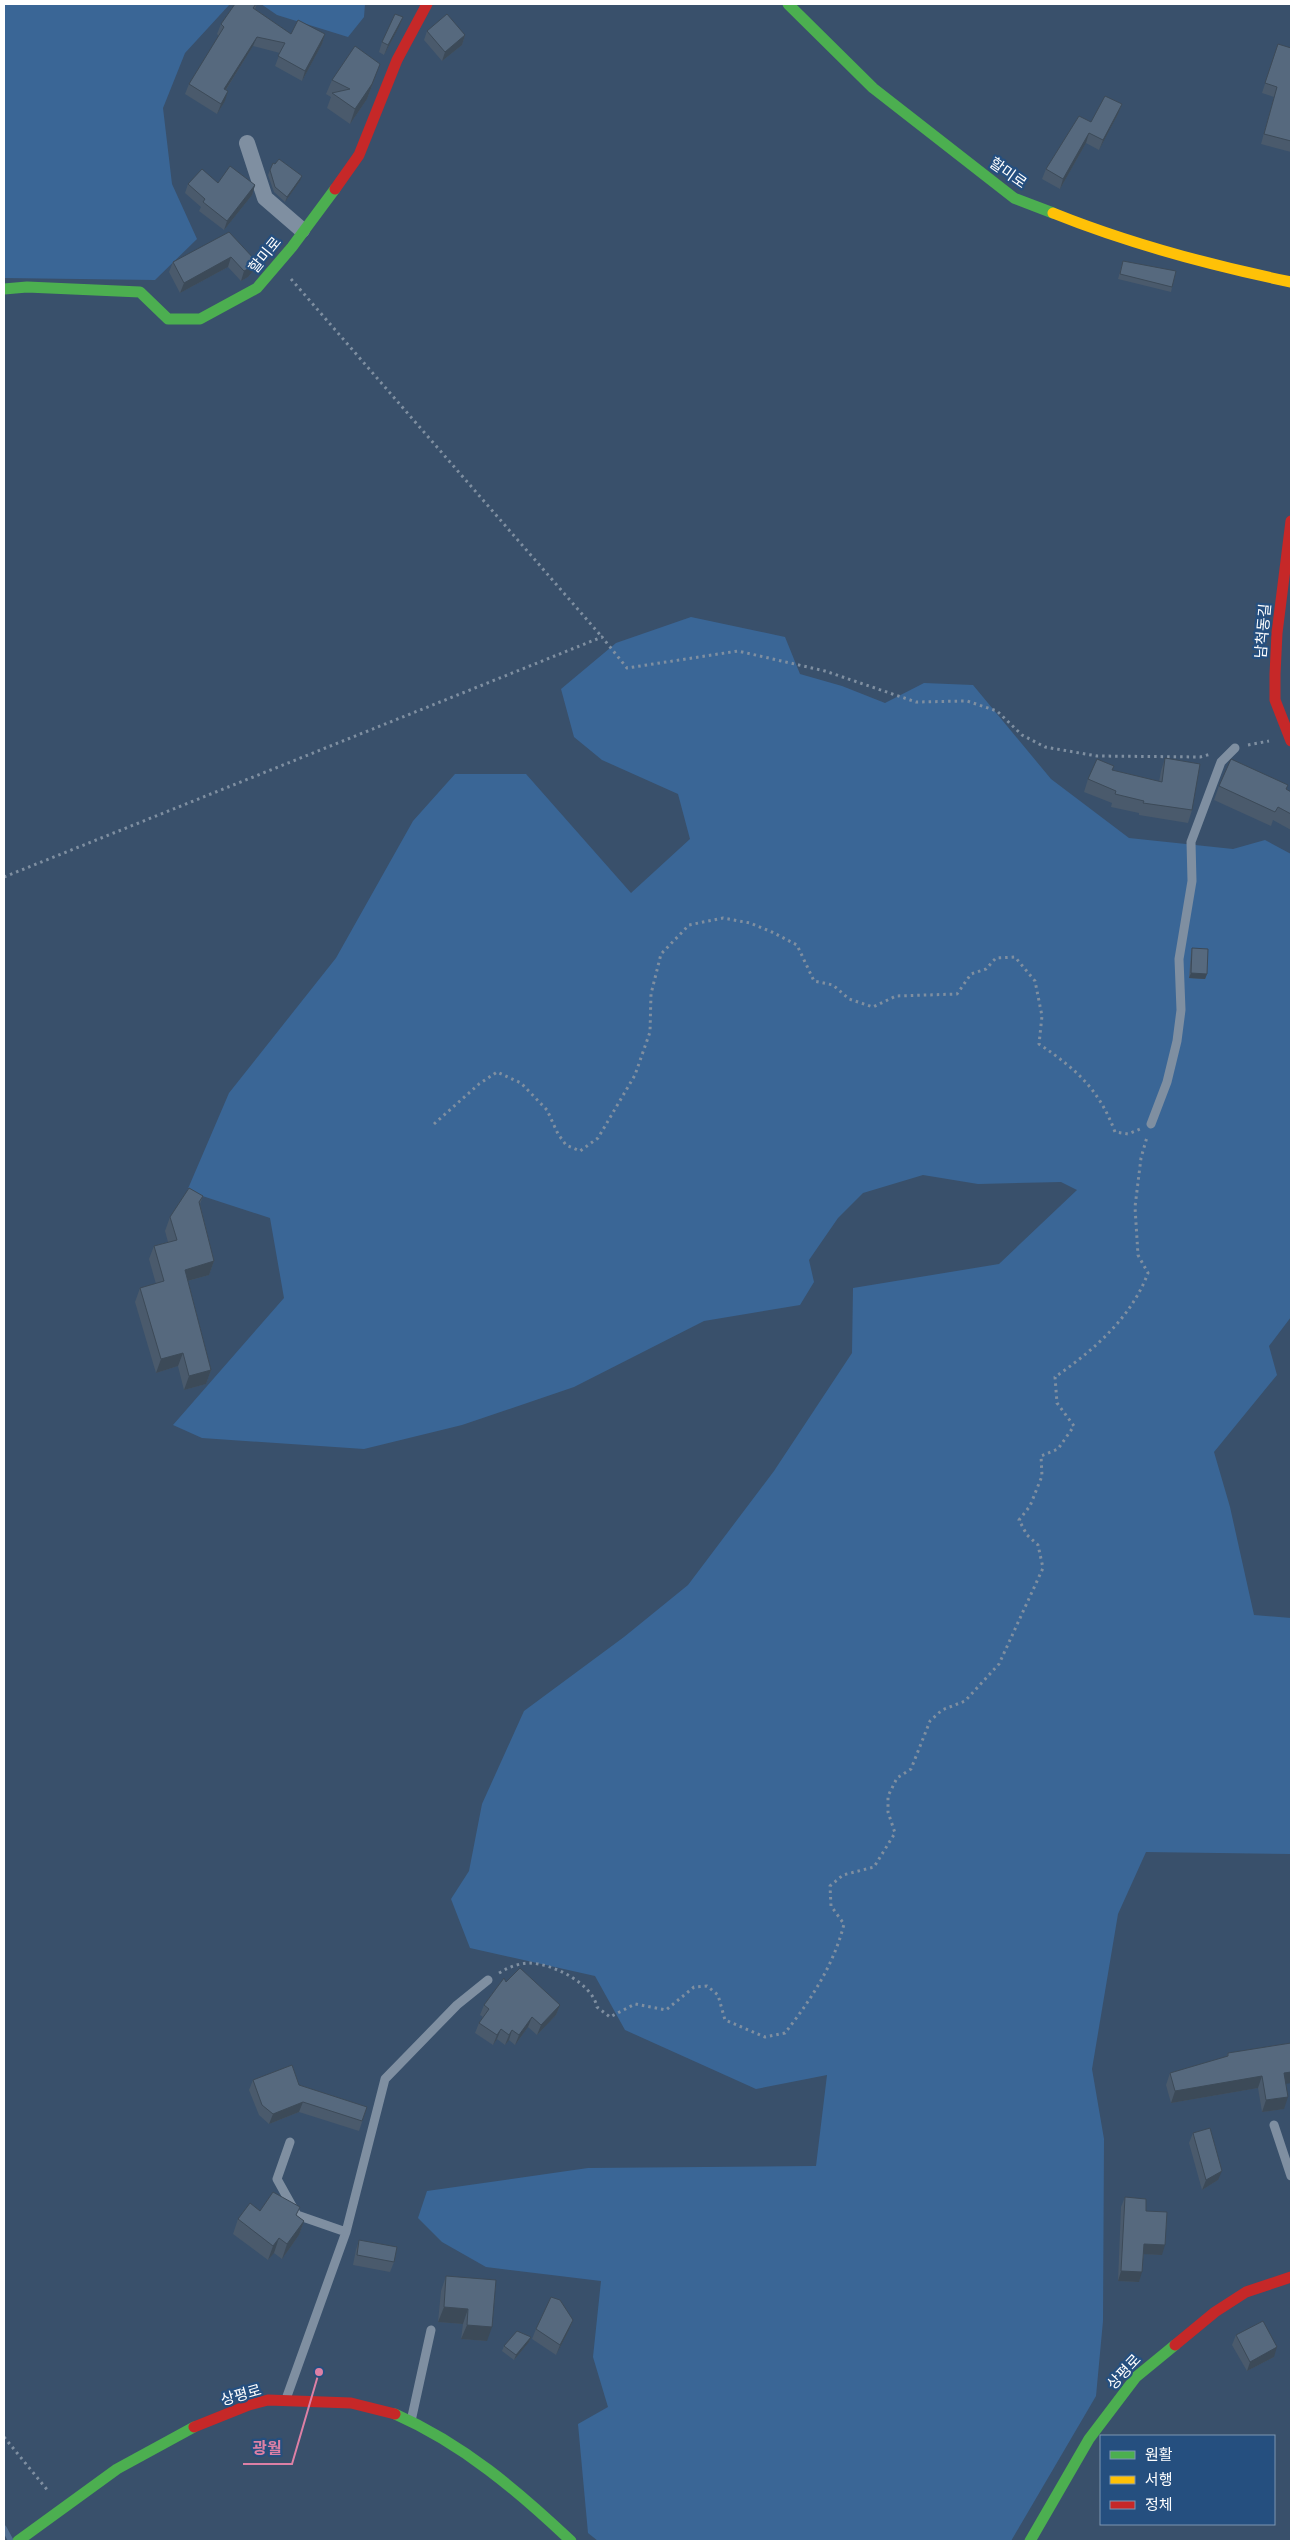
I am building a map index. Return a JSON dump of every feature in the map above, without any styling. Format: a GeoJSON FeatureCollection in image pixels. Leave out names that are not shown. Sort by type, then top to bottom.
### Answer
{"type":"FeatureCollection","features":[{"type":"Feature","properties":{"kind":"street","name":"할미로"},"geometry":{"type":"LineString","coordinates":[[4,289],[27,287],[140,292],[168,320],[200,319],[257,288],[360,155],[396,60],[427,4]]}},
{"type":"Feature","properties":{"kind":"street","name":"할미로"},"geometry":{"type":"LineString","coordinates":[[788,4],[873,88],[1014,198],[1104,234],[1217,267],[1291,282]]}},
{"type":"Feature","properties":{"kind":"street"},"geometry":{"type":"LineString","coordinates":[[246,143],[265,198],[302,230]]}},
{"type":"Feature","properties":{"kind":"street","name":"남척동길"},"geometry":{"type":"LineString","coordinates":[[1290,740],[1275,700],[1274,674],[1277,633],[1291,521]]}},
{"type":"Feature","properties":{"kind":"street","name":"상평로"},"geometry":{"type":"LineString","coordinates":[[1030,2541],[1089,2439],[1136,2377],[1215,2312],[1246,2292],[1291,2277]]}},
{"type":"Feature","properties":{"kind":"street","name":"상평로"},"geometry":{"type":"LineString","coordinates":[[18,2541],[62,2507],[117,2469],[193,2426],[263,2401],[364,2404],[411,2421],[434,2432],[491,2473],[546,2517],[571,2541]]}},
{"type":"Feature","properties":{"kind":"lane"},"geometry":{"type":"LineString","coordinates":[[1151,1124],[1168,1082],[1177,1040],[1181,1010],[1179,960],[1192,881],[1191,842],[1221,762],[1235,748]]}},
{"type":"Feature","properties":{"kind":"lane"},"geometry":{"type":"LineString","coordinates":[[285,2402],[346,2232],[385,2079],[457,2004],[488,1980]]}},
{"type":"Feature","properties":{"kind":"lane"},"geometry":{"type":"LineString","coordinates":[[1274,2125],[1291,2176]]}},
{"type":"Feature","properties":{"kind":"lane"},"geometry":{"type":"LineString","coordinates":[[290,2142],[277,2179],[297,2215],[346,2232]]}},
{"type":"Feature","properties":{"kind":"lane"},"geometry":{"type":"LineString","coordinates":[[411,2421],[431,2330]]}},
{"type":"Feature","properties":{"kind":"path"},"geometry":{"type":"LineString","coordinates":[[277,263],[627,668],[738,651],[825,671],[916,702],[967,702],[997,711],[1022,735],[1045,747],[1097,756],[1200,757],[1235,748],[1290,740]]}},
{"type":"Feature","properties":{"kind":"path"},"geometry":{"type":"LineString","coordinates":[[4,877],[602,637]]}},
{"type":"Feature","properties":{"kind":"path"},"geometry":{"type":"LineString","coordinates":[[434,1124],[479,1084],[497,1072],[521,1083],[547,1110],[566,1146],[580,1151],[598,1138],[635,1074],[650,1032],[651,994],[661,954],[689,925],[723,918],[750,923],[797,945],[814,981],[833,985],[849,999],[874,1007],[896,996],[957,994],[971,974],[986,969],[996,958],[1015,957],[1035,981],[1042,1016],[1039,1044],[1069,1064],[1093,1089],[1108,1113],[1115,1132],[1128,1134],[1151,1124]]}},
{"type":"Feature","properties":{"kind":"path"},"geometry":{"type":"LineString","coordinates":[[488,1980],[512,1966],[531,1963],[541,1966],[575,1977],[595,1998],[597,2007],[610,2017],[635,2004],[666,2010],[694,1987],[707,1986],[718,1995],[725,2020],[765,2037],[785,2033],[800,2014],[829,1968],[844,1924],[832,1906],[830,1886],[843,1875],[874,1867],[895,1834],[888,1812],[888,1796],[897,1778],[911,1769],[930,1721],[942,1710],[965,1701],[999,1664],[1043,1568],[1038,1545],[1026,1535],[1019,1520],[1030,1506],[1042,1476],[1041,1456],[1058,1449],[1074,1426],[1057,1403],[1055,1377],[1073,1364],[1120,1322],[1142,1290],[1148,1273],[1138,1255],[1135,1207],[1140,1158],[1151,1124]]}},
{"type":"Feature","properties":{"kind":"path"},"geometry":{"type":"LineString","coordinates":[[4,2436],[62,2507]]}},
{"type":"Feature","properties":{"kind":"shaded area"},"geometry":{"type":"Polygon","coordinates":[[[4,4],[230,4],[185,53],[163,108],[172,184],[197,239],[155,280],[4,278],[4,4]]]}},
{"type":"Feature","properties":{"kind":"shaded area"},"geometry":{"type":"Polygon","coordinates":[[[261,4],[365,4],[364,17],[348,37],[277,15],[261,4]]]}},
{"type":"Feature","properties":{"kind":"shaded area"},"geometry":{"type":"Polygon","coordinates":[[[691,617],[785,637],[800,674],[842,686],[885,703],[924,683],[973,685],[1051,779],[1129,838],[1233,849],[1265,840],[1291,854],[1291,1317],[1269,1346],[1277,1375],[1214,1452],[1230,1507],[1254,1615],[1291,1618],[1291,1854],[1146,1852],[1118,1914],[1092,2069],[1104,2139],[1103,2321],[1096,2396],[1011,2541],[598,2541],[588,2533],[578,2424],[608,2407],[593,2357],[601,2281],[486,2267],[442,2242],[418,2218],[427,2191],[588,2168],[816,2166],[827,2075],[756,2089],[625,2030],[595,1976],[470,1948],[451,1899],[469,1871],[482,1804],[524,1711],[624,1637],[688,1585],[774,1471],[852,1353],[853,1288],[999,1264],[1077,1190],[1061,1182],[978,1184],[923,1175],[863,1193],[838,1218],[809,1260],[814,1282],[800,1305],[704,1321],[574,1387],[462,1425],[364,1449],[202,1438],[173,1425],[284,1298],[270,1218],[187,1191],[229,1093],[336,958],[413,821],[455,774],[526,774],[631,893],[690,839],[678,794],[602,760],[574,737],[561,689],[616,643],[691,617]]]}},
{"type":"Feature","properties":{"kind":"building"},"geometry":{"type":"Polygon","coordinates":[[[235,4],[256,4],[253,8],[291,34],[298,20],[325,34],[305,71],[278,56],[285,43],[257,37],[224,89],[228,91],[221,104],[189,84],[224,27],[221,24],[235,4]]]}},
{"type":"Feature","properties":{"kind":"building"},"geometry":{"type":"Polygon","coordinates":[[[395,14],[403,17],[388,45],[382,42],[395,14]]]}},
{"type":"Feature","properties":{"kind":"building"},"geometry":{"type":"Polygon","coordinates":[[[447,14],[465,35],[445,52],[427,31],[447,14]]]}},
{"type":"Feature","properties":{"kind":"building"},"geometry":{"type":"Polygon","coordinates":[[[1278,44],[1291,48],[1291,141],[1264,134],[1277,87],[1265,83],[1278,44]]]}},
{"type":"Feature","properties":{"kind":"building"},"geometry":{"type":"Polygon","coordinates":[[[355,46],[380,64],[372,84],[355,109],[332,93],[350,89],[332,80],[355,46]]]}},
{"type":"Feature","properties":{"kind":"building"},"geometry":{"type":"Polygon","coordinates":[[[1105,96],[1122,104],[1103,140],[1089,133],[1063,179],[1046,169],[1079,116],[1091,122],[1105,96]]]}},
{"type":"Feature","properties":{"kind":"building"},"geometry":{"type":"Polygon","coordinates":[[[279,159],[302,176],[287,197],[275,187],[270,170],[273,163],[275,164],[279,159]]]}},
{"type":"Feature","properties":{"kind":"building"},"geometry":{"type":"Polygon","coordinates":[[[230,166],[255,185],[227,221],[203,202],[205,199],[188,184],[202,169],[218,183],[230,166]]]}},
{"type":"Feature","properties":{"kind":"building"},"geometry":{"type":"Polygon","coordinates":[[[229,232],[257,262],[244,271],[231,257],[184,283],[173,262],[229,232]]]}},
{"type":"Feature","properties":{"kind":"building"},"geometry":{"type":"Polygon","coordinates":[[[1123,261],[1176,271],[1172,287],[1120,274],[1123,261]]]}},
{"type":"Feature","properties":{"kind":"building"},"geometry":{"type":"Polygon","coordinates":[[[1165,758],[1200,764],[1192,810],[1143,803],[1144,801],[1115,794],[1116,791],[1088,779],[1097,759],[1114,766],[1112,770],[1162,782],[1165,758]]]}},
{"type":"Feature","properties":{"kind":"building"},"geometry":{"type":"Polygon","coordinates":[[[1231,759],[1288,785],[1286,789],[1291,792],[1291,814],[1278,807],[1275,812],[1219,786],[1231,759]]]}},
{"type":"Feature","properties":{"kind":"building"},"geometry":{"type":"Polygon","coordinates":[[[1192,948],[1208,949],[1207,974],[1191,973],[1192,948]]]}},
{"type":"Feature","properties":{"kind":"building"},"geometry":{"type":"Polygon","coordinates":[[[189,1188],[203,1196],[199,1202],[214,1261],[185,1270],[211,1370],[189,1376],[183,1353],[161,1359],[140,1288],[164,1281],[154,1246],[177,1240],[170,1217],[189,1188]]]}},
{"type":"Feature","properties":{"kind":"building"},"geometry":{"type":"Polygon","coordinates":[[[520,1968],[560,2005],[541,2025],[532,2017],[519,2035],[512,2030],[509,2035],[501,2029],[497,2035],[479,2023],[489,2009],[484,2005],[504,1978],[506,1982],[520,1968]]]}},
{"type":"Feature","properties":{"kind":"building"},"geometry":{"type":"Polygon","coordinates":[[[1291,2043],[1291,2072],[1284,2073],[1288,2097],[1266,2100],[1262,2076],[1175,2091],[1170,2073],[1228,2056],[1228,2053],[1291,2043]]]}},
{"type":"Feature","properties":{"kind":"building"},"geometry":{"type":"Polygon","coordinates":[[[292,2065],[299,2085],[367,2107],[362,2121],[303,2102],[273,2114],[262,2105],[253,2080],[292,2065]]]}},
{"type":"Feature","properties":{"kind":"building"},"geometry":{"type":"Polygon","coordinates":[[[1210,2128],[1222,2171],[1206,2180],[1193,2133],[1210,2128]]]}},
{"type":"Feature","properties":{"kind":"building"},"geometry":{"type":"Polygon","coordinates":[[[273,2192],[300,2207],[296,2215],[304,2221],[287,2244],[279,2238],[273,2246],[238,2219],[250,2203],[260,2211],[273,2192]]]}},
{"type":"Feature","properties":{"kind":"building"},"geometry":{"type":"Polygon","coordinates":[[[1125,2197],[1146,2199],[1146,2211],[1167,2212],[1165,2245],[1144,2244],[1142,2272],[1121,2271],[1125,2197]]]}},
{"type":"Feature","properties":{"kind":"building"},"geometry":{"type":"Polygon","coordinates":[[[359,2240],[397,2247],[394,2262],[357,2255],[359,2240]]]}},
{"type":"Feature","properties":{"kind":"building"},"geometry":{"type":"Polygon","coordinates":[[[446,2276],[496,2280],[492,2327],[467,2325],[468,2309],[444,2307],[446,2276]]]}},
{"type":"Feature","properties":{"kind":"building"},"geometry":{"type":"Polygon","coordinates":[[[551,2297],[560,2300],[573,2320],[560,2345],[536,2329],[551,2297]]]}},
{"type":"Feature","properties":{"kind":"building"},"geometry":{"type":"Polygon","coordinates":[[[1263,2321],[1277,2347],[1250,2362],[1236,2335],[1263,2321]]]}},
{"type":"Feature","properties":{"kind":"building"},"geometry":{"type":"Polygon","coordinates":[[[517,2331],[531,2337],[516,2355],[504,2346],[517,2331]]]}},
{"type":"Feature","properties":{"kind":"waterway"},"geometry":{"type":"LineString","coordinates":[[4,2528],[11,2541]]}},
{"type":"Feature","properties":{"kind":"traffic: fast"},"geometry":{"type":"LineString","coordinates":[[788,4],[873,88],[1014,198],[1053,213]]}},
{"type":"Feature","properties":{"kind":"traffic: fast"},"geometry":{"type":"LineString","coordinates":[[4,289],[27,287],[140,292],[168,319],[200,319],[257,288],[292,247],[335,189]]}},
{"type":"Feature","properties":{"kind":"traffic: fast"},"geometry":{"type":"LineString","coordinates":[[1030,2541],[1089,2439],[1136,2377],[1175,2345]]}},
{"type":"Feature","properties":{"kind":"traffic: fast"},"geometry":{"type":"LineString","coordinates":[[395,2414],[444,2439],[467,2454],[531,2504],[571,2541]]}},
{"type":"Feature","properties":{"kind":"traffic: fast"},"geometry":{"type":"LineString","coordinates":[[18,2541],[117,2469],[194,2427]]}},
{"type":"Feature","properties":{"kind":"traffic: slow"},"geometry":{"type":"LineString","coordinates":[[1053,213],[1170,253],[1291,282]]}},
{"type":"Feature","properties":{"kind":"traffic: jam"},"geometry":{"type":"LineString","coordinates":[[335,189],[359,155],[397,60],[427,4]]}},
{"type":"Feature","properties":{"kind":"traffic: jam"},"geometry":{"type":"LineString","coordinates":[[1291,521],[1277,633],[1275,674],[1275,700],[1291,741]]}},
{"type":"Feature","properties":{"kind":"traffic: jam"},"geometry":{"type":"LineString","coordinates":[[1175,2345],[1215,2312],[1246,2292],[1291,2277]]}},
{"type":"Feature","properties":{"kind":"traffic: jam"},"geometry":{"type":"LineString","coordinates":[[194,2427],[249,2405],[268,2400],[351,2403],[395,2414]]}},
{"type":"Feature","properties":{"kind":"place","name":"광월"},"geometry":{"type":"Point","coordinates":[319,2372]}}]}
